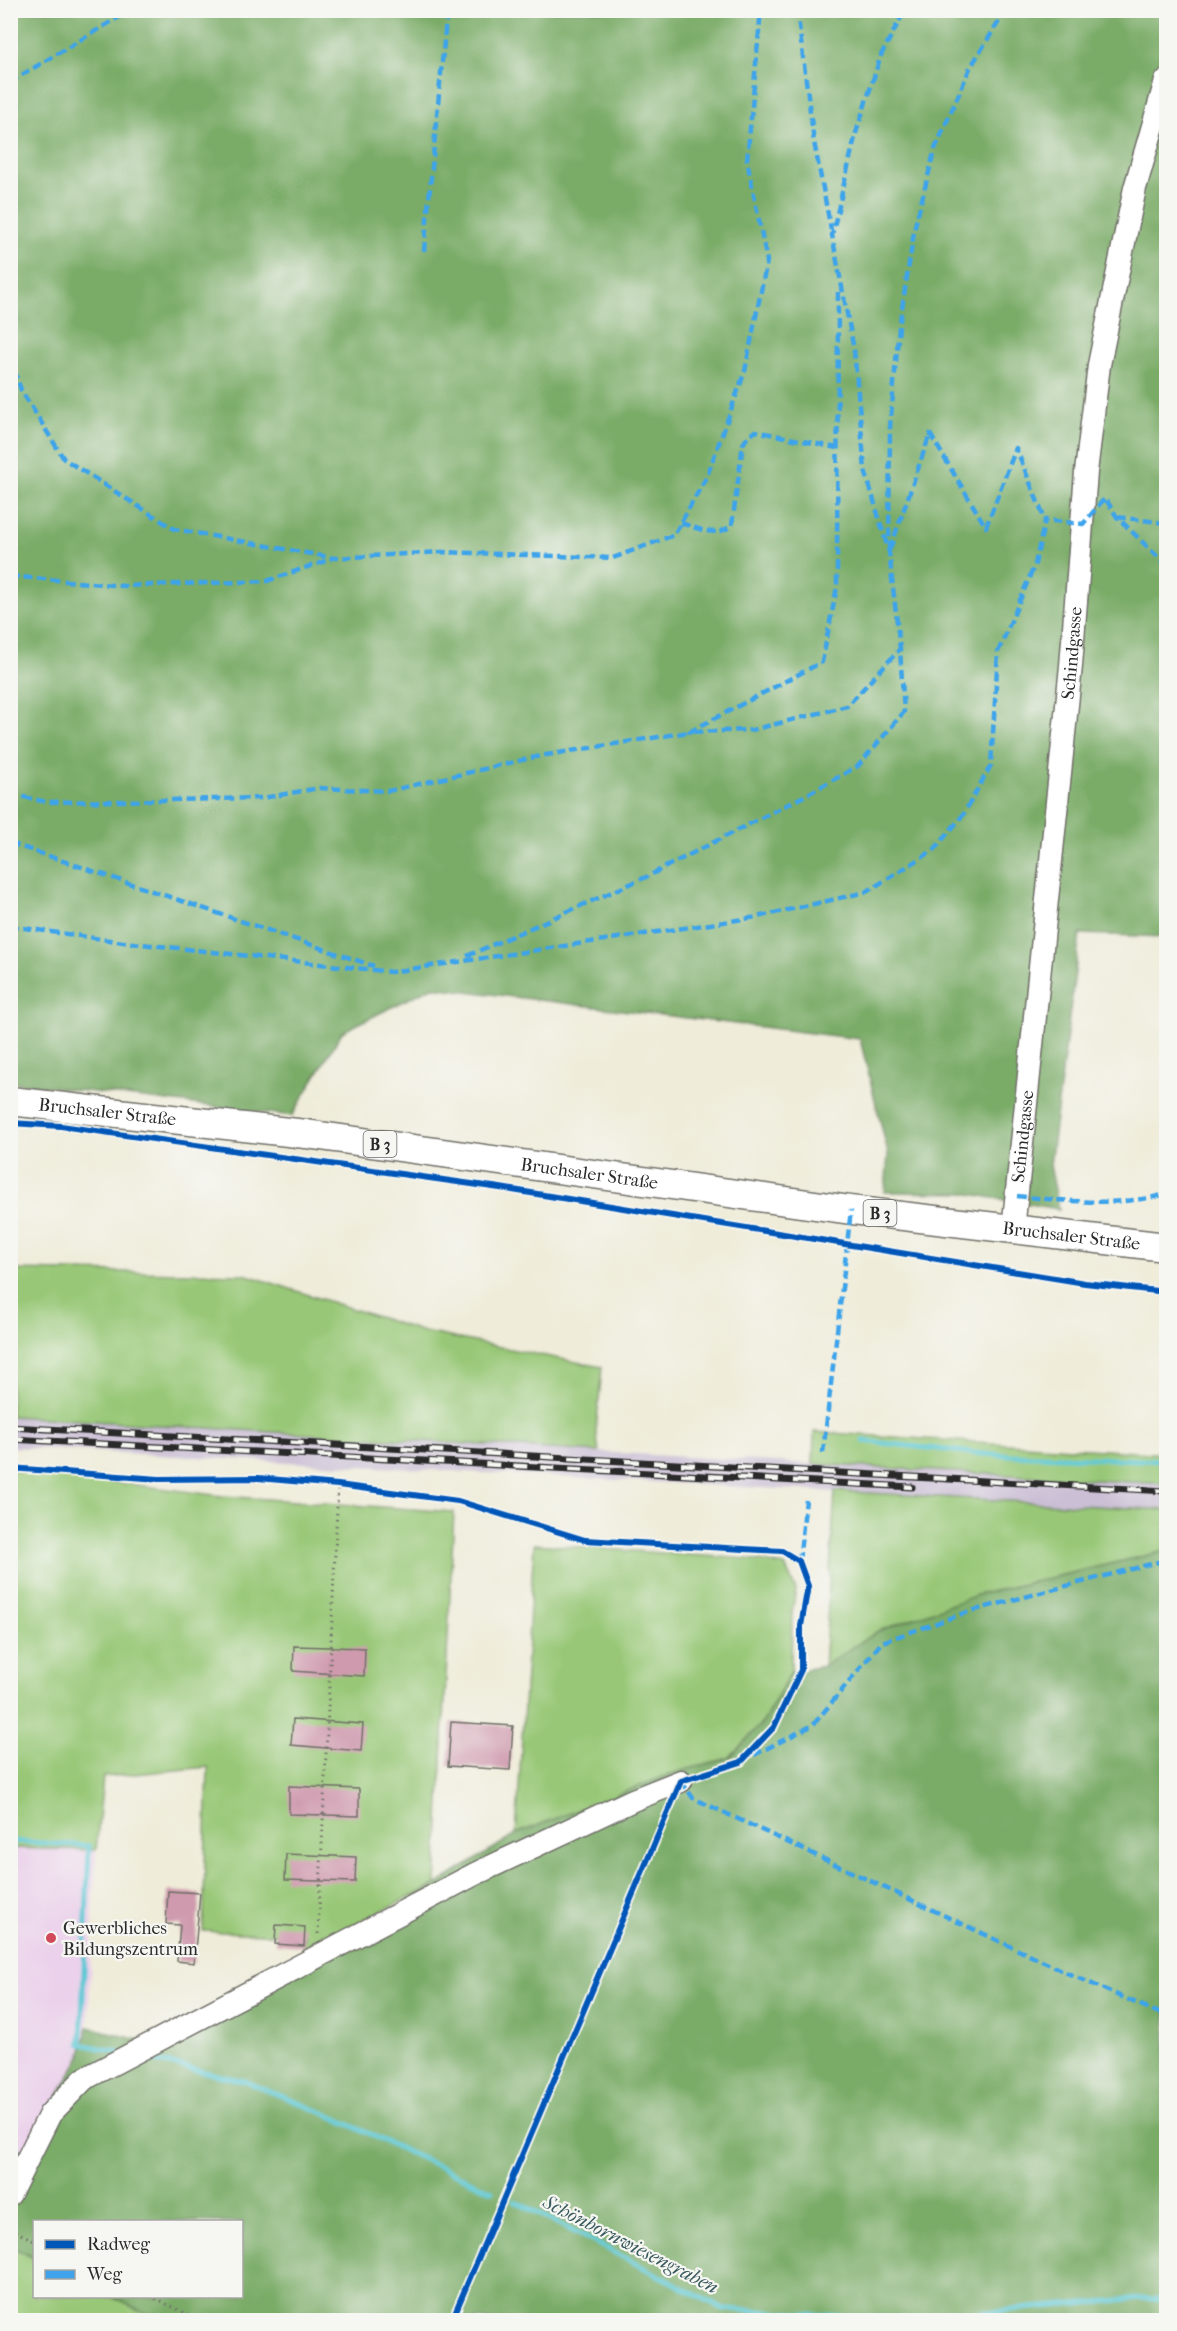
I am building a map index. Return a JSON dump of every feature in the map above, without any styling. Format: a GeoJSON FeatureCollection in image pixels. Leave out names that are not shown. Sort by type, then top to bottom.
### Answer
{"type":"FeatureCollection","features":[{"type":"Feature","properties":{"kind":"main road","name":"Bruchsaler Straße"},"geometry":{"type":"LineString","coordinates":[[10,1101],[306,1134],[1013,1230],[1167,1247]]}},
{"type":"Feature","properties":{"kind":"street","name":"Schindgasse"},"geometry":{"type":"LineString","coordinates":[[1013,1230],[1071,666],[1093,365],[1135,188],[1167,81]]}},
{"type":"Feature","properties":{"kind":"street"},"geometry":{"type":"LineString","coordinates":[[10,2194],[50,2114],[84,2079],[475,1874],[633,1800],[681,1781]]}},
{"type":"Feature","properties":{"kind":"path"},"geometry":{"type":"LineString","coordinates":[[317,1956],[338,1485]]}},
{"type":"Feature","properties":{"kind":"path"},"geometry":{"type":"LineString","coordinates":[[10,2229],[33,2240]]}},
{"type":"Feature","properties":{"kind":"path"},"geometry":{"type":"LineString","coordinates":[[154,2298],[200,2320]]}},
{"type":"Feature","properties":{"kind":"shaded area"},"geometry":{"type":"Polygon","coordinates":[[[10,1415],[599,1452],[1166,1484],[1166,1510],[11,1447],[10,1415]]]}},
{"type":"Feature","properties":{"kind":"shaded area","name":"Gewerbliches Bildungszentrum"},"geometry":{"type":"Polygon","coordinates":[[[11,1848],[96,1850],[88,2027],[80,2058],[11,2177],[11,1848]]]}},
{"type":"Feature","properties":{"kind":"green space"},"geometry":{"type":"Polygon","coordinates":[[[11,11],[1166,11],[1166,937],[1080,934],[1050,1165],[1059,1209],[964,1193],[885,1192],[888,1153],[860,1039],[432,987],[342,1032],[292,1116],[11,1082],[11,11]]]}},
{"type":"Feature","properties":{"kind":"green space"},"geometry":{"type":"Polygon","coordinates":[[[10,1270],[244,1274],[424,1332],[602,1367],[596,1430],[599,1452],[11,1416],[10,1270]]]}},
{"type":"Feature","properties":{"kind":"green space"},"geometry":{"type":"Polygon","coordinates":[[[814,1432],[1166,1454],[1166,1484],[813,1464],[814,1432]]]}},
{"type":"Feature","properties":{"kind":"green space"},"geometry":{"type":"Polygon","coordinates":[[[11,1469],[222,1496],[454,1512],[436,1885],[303,1948],[305,1936],[203,1931],[208,1767],[103,1777],[96,1850],[11,1848],[11,1469]]]}},
{"type":"Feature","properties":{"kind":"green space"},"geometry":{"type":"Polygon","coordinates":[[[835,1491],[1166,1510],[1166,1551],[977,1595],[824,1667],[835,1491]]]}},
{"type":"Feature","properties":{"kind":"green space"},"geometry":{"type":"Polygon","coordinates":[[[534,1544],[747,1559],[785,1566],[796,1590],[792,1613],[791,1672],[763,1722],[729,1758],[671,1774],[516,1834],[534,1544]]]}},
{"type":"Feature","properties":{"kind":"green space"},"geometry":{"type":"Polygon","coordinates":[[[1166,1551],[1166,2320],[160,2320],[114,2298],[243,2298],[243,2220],[33,2220],[33,2257],[11,2246],[11,2177],[80,2058],[88,2027],[163,2046],[436,1885],[516,1834],[671,1774],[729,1758],[763,1722],[791,1672],[824,1666],[878,1631],[977,1595],[1166,1551]]]}},
{"type":"Feature","properties":{"kind":"green space"},"geometry":{"type":"Polygon","coordinates":[[[10,2246],[33,2258],[33,2298],[114,2298],[160,2320],[11,2320],[10,2246]]]}},
{"type":"Feature","properties":{"kind":"building"},"geometry":{"type":"Polygon","coordinates":[[[294,1646],[365,1648],[364,1676],[293,1671],[294,1646]]]}},
{"type":"Feature","properties":{"kind":"building"},"geometry":{"type":"Polygon","coordinates":[[[293,1719],[363,1724],[361,1751],[291,1745],[293,1719]]]}},
{"type":"Feature","properties":{"kind":"building"},"geometry":{"type":"Polygon","coordinates":[[[451,1722],[513,1726],[510,1770],[448,1766],[451,1722]]]}},
{"type":"Feature","properties":{"kind":"building"},"geometry":{"type":"Polygon","coordinates":[[[289,1786],[359,1789],[359,1816],[289,1814],[289,1786]]]}},
{"type":"Feature","properties":{"kind":"building"},"geometry":{"type":"Polygon","coordinates":[[[286,1854],[356,1857],[355,1882],[285,1880],[286,1854]]]}},
{"type":"Feature","properties":{"kind":"building"},"geometry":{"type":"Polygon","coordinates":[[[168,1891],[200,1893],[194,1963],[177,1961],[180,1925],[166,1924],[168,1891]]]}},
{"type":"Feature","properties":{"kind":"building"},"geometry":{"type":"Polygon","coordinates":[[[276,1925],[305,1927],[304,1946],[275,1944],[276,1925]]]}},
{"type":"Feature","properties":{"kind":"waterway"},"geometry":{"type":"LineString","coordinates":[[863,1441],[983,1454],[1166,1461]]}},
{"type":"Feature","properties":{"kind":"waterway","name":"Schönbornwiesengraben"},"geometry":{"type":"LineString","coordinates":[[10,1841],[89,1846],[81,2044],[119,2052]]}},
{"type":"Feature","properties":{"kind":"waterway","name":"Schönbornwiesengraben"},"geometry":{"type":"LineString","coordinates":[[156,2061],[244,2081],[324,2113],[492,2191]]}},
{"type":"Feature","properties":{"kind":"waterway","name":"Schönbornwiesengraben"},"geometry":{"type":"LineString","coordinates":[[514,2201],[724,2309],[901,2320],[1142,2298],[1166,2300]]}},
{"type":"Feature","properties":{"kind":"railway"},"geometry":{"type":"LineString","coordinates":[[10,1427],[1166,1491]]}},
{"type":"Feature","properties":{"kind":"railway"},"geometry":{"type":"LineString","coordinates":[[10,1439],[912,1487]]}},
{"type":"Feature","properties":{"kind":"marked path"},"geometry":{"type":"LineString","coordinates":[[10,82],[131,10]]}},
{"type":"Feature","properties":{"kind":"marked path"},"geometry":{"type":"LineString","coordinates":[[424,251],[447,10]]}},
{"type":"Feature","properties":{"kind":"marked path"},"geometry":{"type":"LineString","coordinates":[[10,357],[21,390],[64,459],[174,529],[334,558],[442,552],[613,558],[674,535],[707,476],[745,371],[767,261],[747,160],[761,10]]}},
{"type":"Feature","properties":{"kind":"marked path"},"geometry":{"type":"LineString","coordinates":[[797,10],[814,142],[831,230]]}},
{"type":"Feature","properties":{"kind":"marked path"},"geometry":{"type":"LineString","coordinates":[[467,956],[646,877],[858,766],[904,712],[900,649],[889,552],[865,470],[854,350],[832,235],[856,133],[881,55],[905,10]]}},
{"type":"Feature","properties":{"kind":"marked path"},"geometry":{"type":"LineString","coordinates":[[1006,10],[970,68],[935,149],[915,226],[899,327],[890,428],[889,552],[930,434],[986,527],[1016,448],[1045,520]]}},
{"type":"Feature","properties":{"kind":"marked path"},"geometry":{"type":"LineString","coordinates":[[838,292],[837,587],[822,662],[689,732],[752,730],[847,706],[900,649]]}},
{"type":"Feature","properties":{"kind":"marked path"},"geometry":{"type":"LineString","coordinates":[[681,523],[713,532],[732,525],[743,444],[756,431],[837,448]]}},
{"type":"Feature","properties":{"kind":"marked path"},"geometry":{"type":"LineString","coordinates":[[10,926],[123,942],[391,972],[757,917],[866,892],[934,850],[963,815],[991,765],[998,652],[1035,564],[1045,520],[1083,524],[1105,498],[1117,517],[1166,565]]}},
{"type":"Feature","properties":{"kind":"marked path"},"geometry":{"type":"LineString","coordinates":[[1117,517],[1166,523]]}},
{"type":"Feature","properties":{"kind":"marked path"},"geometry":{"type":"LineString","coordinates":[[10,576],[124,586],[267,581],[331,559]]}},
{"type":"Feature","properties":{"kind":"marked path"},"geometry":{"type":"LineString","coordinates":[[10,794],[47,802],[263,798],[319,788],[388,791],[540,756],[689,732]]}},
{"type":"Feature","properties":{"kind":"marked path"},"geometry":{"type":"LineString","coordinates":[[10,843],[374,966]]}},
{"type":"Feature","properties":{"kind":"marked path"},"geometry":{"type":"LineString","coordinates":[[1017,1196],[1111,1202],[1166,1194]]}},
{"type":"Feature","properties":{"kind":"marked path"},"geometry":{"type":"LineString","coordinates":[[823,1453],[851,1210]]}},
{"type":"Feature","properties":{"kind":"marked path"},"geometry":{"type":"LineString","coordinates":[[799,1561],[806,1500]]}},
{"type":"Feature","properties":{"kind":"marked path"},"geometry":{"type":"LineString","coordinates":[[754,1755],[813,1725],[882,1642],[971,1611],[1166,1560]]}},
{"type":"Feature","properties":{"kind":"marked path"},"geometry":{"type":"LineString","coordinates":[[681,1781],[693,1798],[1076,1977],[1166,2016]]}},
{"type":"Feature","properties":{"kind":"cycle path"},"geometry":{"type":"LineString","coordinates":[[10,1123],[61,1126],[500,1188],[1085,1283],[1166,1292]]}},
{"type":"Feature","properties":{"kind":"cycle path"},"geometry":{"type":"LineString","coordinates":[[10,1468],[159,1479],[258,1478],[338,1485],[458,1501],[585,1540],[782,1551],[799,1561],[808,1586],[801,1626],[801,1670],[774,1727],[741,1762],[681,1781],[452,2320]]}},
{"type":"Feature","properties":{"kind":"place","name":"Gewerbliches Bildungszentrum"},"geometry":{"type":"Point","coordinates":[51,1938]}}]}
